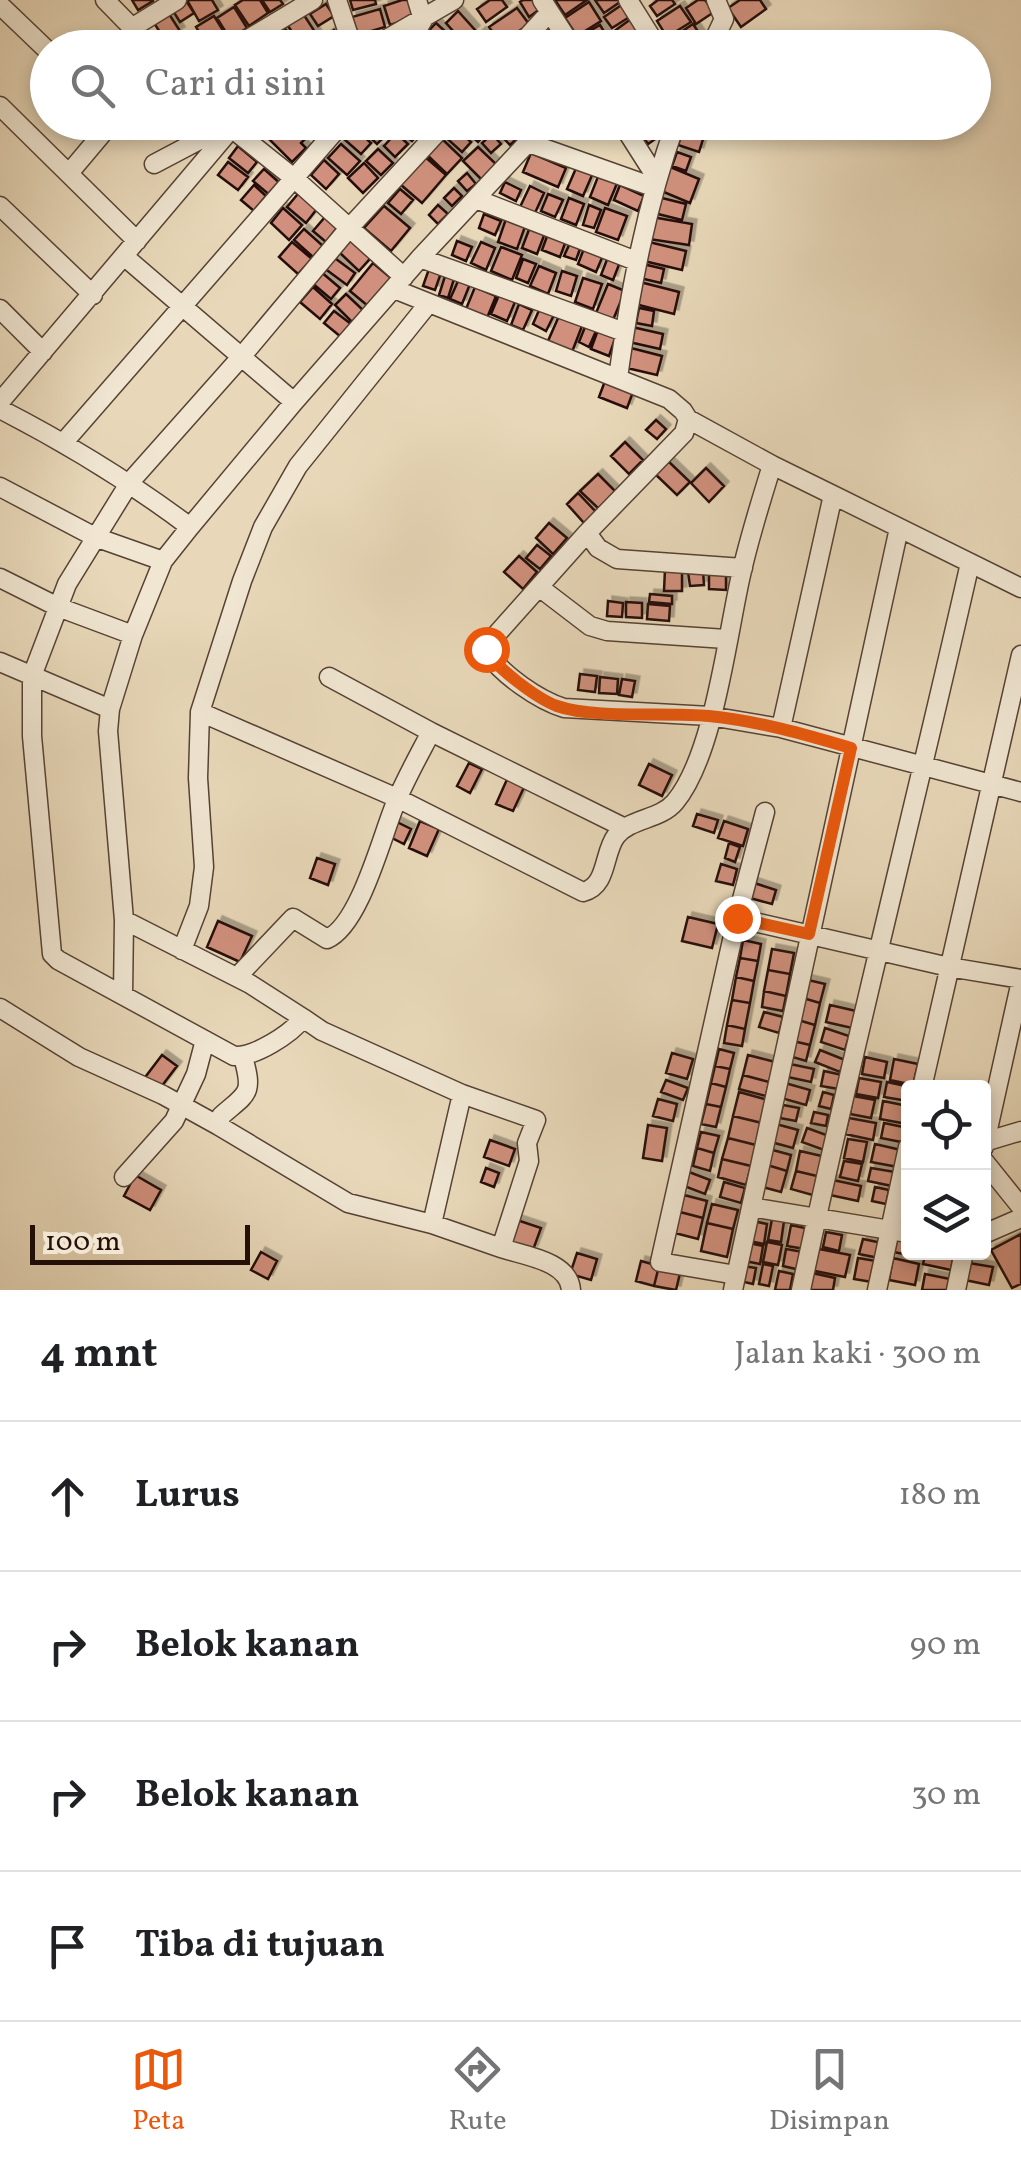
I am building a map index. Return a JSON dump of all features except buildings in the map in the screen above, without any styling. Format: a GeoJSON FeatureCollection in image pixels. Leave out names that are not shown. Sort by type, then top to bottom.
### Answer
{"type":"FeatureCollection","features":[{"type":"Feature","properties":{"kind":"street"},"geometry":{"type":"LineString","coordinates":[[105,0],[137,30]]}},
{"type":"Feature","properties":{"kind":"street"},"geometry":{"type":"LineString","coordinates":[[134,27],[177,0]]}},
{"type":"Feature","properties":{"kind":"street"},"geometry":{"type":"LineString","coordinates":[[264,30],[313,0]]}},
{"type":"Feature","properties":{"kind":"street"},"geometry":{"type":"LineString","coordinates":[[337,0],[347,30]]}},
{"type":"Feature","properties":{"kind":"street"},"geometry":{"type":"LineString","coordinates":[[417,0],[423,20],[417,30]]}},
{"type":"Feature","properties":{"kind":"street"},"geometry":{"type":"LineString","coordinates":[[406,30],[454,0]]}},
{"type":"Feature","properties":{"kind":"street"},"geometry":{"type":"LineString","coordinates":[[628,0],[647,30]]}},
{"type":"Feature","properties":{"kind":"street"},"geometry":{"type":"LineString","coordinates":[[716,0],[724,19],[719,30]]}},
{"type":"Feature","properties":{"kind":"street"},"geometry":{"type":"LineString","coordinates":[[0,5],[30,34]]}},
{"type":"Feature","properties":{"kind":"street"},"geometry":{"type":"LineString","coordinates":[[529,30],[545,6],[560,30]]}},
{"type":"Feature","properties":{"kind":"street"},"geometry":{"type":"LineString","coordinates":[[0,106],[30,134]]}},
{"type":"Feature","properties":{"kind":"street"},"geometry":{"type":"LineString","coordinates":[[36,140],[70,172],[180,306],[294,402]]}},
{"type":"Feature","properties":{"kind":"street"},"geometry":{"type":"LineString","coordinates":[[70,172],[97,140]]}},
{"type":"Feature","properties":{"kind":"street"},"geometry":{"type":"LineString","coordinates":[[154,164],[201,140]]}},
{"type":"Feature","properties":{"kind":"street"},"geometry":{"type":"LineString","coordinates":[[0,402],[219,140]]}},
{"type":"Feature","properties":{"kind":"street"},"geometry":{"type":"LineString","coordinates":[[248,140],[350,227],[399,283],[428,304],[668,398],[683,410],[688,420],[1021,588]]}},
{"type":"Feature","properties":{"kind":"street"},"geometry":{"type":"LineString","coordinates":[[64,442],[328,140]]}},
{"type":"Feature","properties":{"kind":"street"},"geometry":{"type":"LineString","coordinates":[[303,1018],[243,1057],[234,1056],[58,960],[50,949],[32,736],[32,676],[72,575],[130,482],[430,140]]}},
{"type":"Feature","properties":{"kind":"street"},"geometry":{"type":"LineString","coordinates":[[632,140],[654,182]]}},
{"type":"Feature","properties":{"kind":"street"},"geometry":{"type":"LineString","coordinates":[[618,378],[636,261],[654,182],[669,140]]}},
{"type":"Feature","properties":{"kind":"street"},"geometry":{"type":"LineString","coordinates":[[123,995],[124,920],[108,731],[110,709],[133,635],[163,561],[294,402],[420,258],[529,142],[654,182]]}},
{"type":"Feature","properties":{"kind":"street"},"geometry":{"type":"LineString","coordinates":[[476,200],[636,261]]}},
{"type":"Feature","properties":{"kind":"street"},"geometry":{"type":"LineString","coordinates":[[0,206],[93,295]]}},
{"type":"Feature","properties":{"kind":"street"},"geometry":{"type":"LineString","coordinates":[[420,258],[624,332]]}},
{"type":"Feature","properties":{"kind":"street"},"geometry":{"type":"LineString","coordinates":[[182,950],[199,906],[204,867],[198,778],[200,712],[242,582],[272,512],[298,466],[428,304]]}},
{"type":"Feature","properties":{"kind":"street"},"geometry":{"type":"LineString","coordinates":[[0,309],[43,352]]}},
{"type":"Feature","properties":{"kind":"street"},"geometry":{"type":"LineString","coordinates":[[0,409],[130,482],[190,528]]}},
{"type":"Feature","properties":{"kind":"street"},"geometry":{"type":"LineString","coordinates":[[688,420],[684,433],[587,533],[488,644],[488,653],[496,664],[544,700],[564,708],[710,716],[782,728],[1021,792]]}},
{"type":"Feature","properties":{"kind":"street"},"geometry":{"type":"LineString","coordinates":[[200,712],[397,798],[584,892],[596,886],[612,844],[625,828],[658,814],[676,801],[696,763],[742,568],[772,464]]}},
{"type":"Feature","properties":{"kind":"street"},"geometry":{"type":"LineString","coordinates":[[0,487],[95,537],[163,561]]}},
{"type":"Feature","properties":{"kind":"street"},"geometry":{"type":"LineString","coordinates":[[782,728],[833,495]]}},
{"type":"Feature","properties":{"kind":"street"},"geometry":{"type":"LineString","coordinates":[[765,812],[737,918],[660,1262],[734,1283],[899,528]]}},
{"type":"Feature","properties":{"kind":"street"},"geometry":{"type":"LineString","coordinates":[[587,533],[598,548],[618,559],[742,568]]}},
{"type":"Feature","properties":{"kind":"street"},"geometry":{"type":"LineString","coordinates":[[802,1290],[877,950],[970,563]]}},
{"type":"Feature","properties":{"kind":"street"},"geometry":{"type":"LineString","coordinates":[[0,578],[58,607],[133,635]]}},
{"type":"Feature","properties":{"kind":"street"},"geometry":{"type":"LineString","coordinates":[[539,586],[590,626],[607,631],[726,639]]}},
{"type":"Feature","properties":{"kind":"street"},"geometry":{"type":"LineString","coordinates":[[924,1080],[1021,655]]}},
{"type":"Feature","properties":{"kind":"street"},"geometry":{"type":"LineString","coordinates":[[0,662],[110,709]]}},
{"type":"Feature","properties":{"kind":"street"},"geometry":{"type":"LineString","coordinates":[[330,677],[625,828]]}},
{"type":"Feature","properties":{"kind":"street"},"geometry":{"type":"LineString","coordinates":[[237,978],[292,918],[327,939],[352,915],[397,798],[431,732]]}},
{"type":"Feature","properties":{"kind":"street"},"geometry":{"type":"LineString","coordinates":[[737,918],[1021,980],[991,1113]]}},
{"type":"Feature","properties":{"kind":"street"},"geometry":{"type":"LineString","coordinates":[[124,920],[237,978],[322,1031],[462,1094],[536,1120],[526,1144],[530,1162],[501,1248]]}},
{"type":"Feature","properties":{"kind":"street"},"geometry":{"type":"LineString","coordinates":[[0,1008],[78,1057],[218,1126],[348,1203],[432,1224],[560,1268],[570,1281],[571,1290]]}},
{"type":"Feature","properties":{"kind":"street"},"geometry":{"type":"LineString","coordinates":[[124,1177],[174,1121],[196,1074],[204,1040]]}},
{"type":"Feature","properties":{"kind":"street"},"geometry":{"type":"LineString","coordinates":[[218,1126],[221,1116],[244,1099],[247,1090],[243,1057]]}},
{"type":"Feature","properties":{"kind":"street"},"geometry":{"type":"LineString","coordinates":[[432,1224],[462,1094]]}},
{"type":"Feature","properties":{"kind":"street"},"geometry":{"type":"LineString","coordinates":[[991,1142],[1021,1131]]}},
{"type":"Feature","properties":{"kind":"street"},"geometry":{"type":"LineString","coordinates":[[877,1290],[899,1232],[905,1170]]}},
{"type":"Feature","properties":{"kind":"street"},"geometry":{"type":"LineString","coordinates":[[991,1170],[1021,1207]]}},
{"type":"Feature","properties":{"kind":"street"},"geometry":{"type":"LineString","coordinates":[[751,1207],[899,1232]]}},
{"type":"Feature","properties":{"kind":"street"},"geometry":{"type":"LineString","coordinates":[[991,1231],[1021,1218]]}},
{"type":"Feature","properties":{"kind":"street"},"geometry":{"type":"LineString","coordinates":[[956,1290],[962,1260]]}},
{"type":"Feature","properties":{"kind":"route"},"geometry":{"type":"LineString","coordinates":[[486,649],[496,664],[544,700],[564,708],[710,716],[782,728],[851,748],[809,934],[737,918]]}}]}
